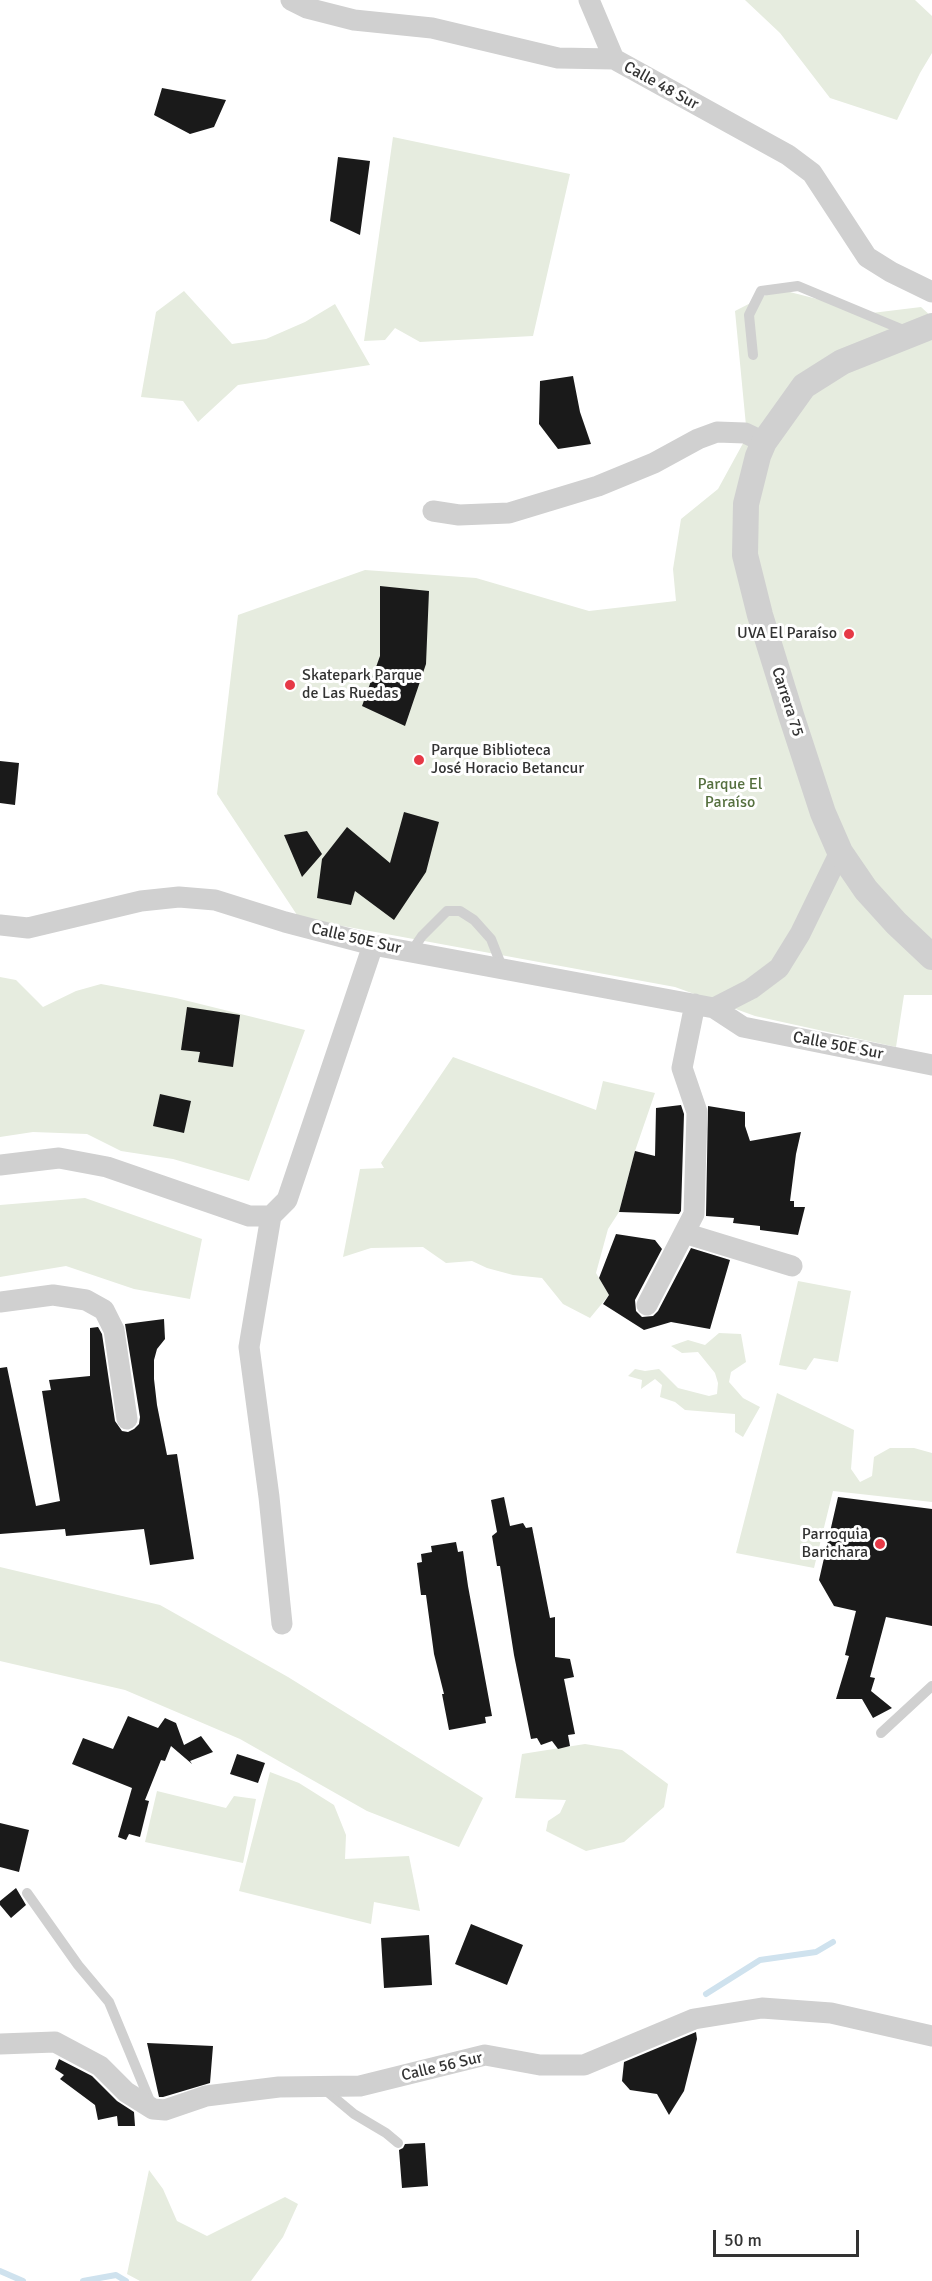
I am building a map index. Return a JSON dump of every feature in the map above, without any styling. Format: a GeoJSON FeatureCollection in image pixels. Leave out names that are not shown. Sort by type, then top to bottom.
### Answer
{"type":"FeatureCollection","features":[{"type":"Feature","properties":{"kind":"street","name":"Calle 48 Sur"},"geometry":{"type":"LineString","coordinates":[[291,0],[307,8],[354,20],[432,28],[558,58],[614,59],[788,155],[812,173],[867,256],[891,272],[932,292]]}},
{"type":"Feature","properties":{"kind":"street"},"geometry":{"type":"LineString","coordinates":[[589,0],[614,59]]}},
{"type":"Feature","properties":{"kind":"street","name":"Carrera 75"},"geometry":{"type":"LineString","coordinates":[[923,330],[843,362],[804,386],[764,442],[758,456],[746,504],[745,555],[760,615],[791,716],[824,813],[840,852],[866,890],[896,924],[932,957]]}},
{"type":"Feature","properties":{"kind":"street"},"geometry":{"type":"LineString","coordinates":[[433,512],[459,515],[509,513],[598,486],[654,463],[698,439],[717,432],[738,432],[752,435],[764,442]]}},
{"type":"Feature","properties":{"kind":"street"},"geometry":{"type":"LineString","coordinates":[[647,1305],[694,1214],[697,1112],[682,1068],[705,1006],[751,989],[779,968],[800,934],[840,852]]}},
{"type":"Feature","properties":{"kind":"street","name":"Calle 50E Sur"},"geometry":{"type":"LineString","coordinates":[[0,925],[28,928],[141,901],[179,897],[215,900],[285,922],[373,945],[705,1006],[743,1027],[932,1065]]}},
{"type":"Feature","properties":{"kind":"street"},"geometry":{"type":"LineString","coordinates":[[282,1624],[269,1497],[249,1347],[271,1216],[287,1200],[373,945]]}},
{"type":"Feature","properties":{"kind":"street"},"geometry":{"type":"LineString","coordinates":[[0,1165],[59,1158],[107,1167],[249,1216],[271,1216]]}},
{"type":"Feature","properties":{"kind":"street"},"geometry":{"type":"LineString","coordinates":[[684,1233],[792,1266]]}},
{"type":"Feature","properties":{"kind":"street"},"geometry":{"type":"LineString","coordinates":[[0,1302],[53,1295],[86,1300],[104,1310],[114,1330],[127,1419]]}},
{"type":"Feature","properties":{"kind":"street","name":"Calle 56 Sur"},"geometry":{"type":"LineString","coordinates":[[153,2109],[165,2110],[206,2096],[279,2087],[360,2086],[485,2055],[540,2065],[584,2065],[694,2019],[762,2008],[831,2013],[932,2036]]}},
{"type":"Feature","properties":{"kind":"street"},"geometry":{"type":"LineString","coordinates":[[0,2044],[55,2042],[100,2066],[126,2092],[153,2109]]}},
{"type":"Feature","properties":{"kind":"lane"},"geometry":{"type":"LineString","coordinates":[[753,355],[749,315],[761,291],[798,286],[923,330]]}},
{"type":"Feature","properties":{"kind":"lane"},"geometry":{"type":"LineString","coordinates":[[411,952],[422,936],[447,910],[460,910],[474,920],[491,939],[502,967]]}},
{"type":"Feature","properties":{"kind":"lane"},"geometry":{"type":"LineString","coordinates":[[881,1733],[932,1686]]}},
{"type":"Feature","properties":{"kind":"lane"},"geometry":{"type":"LineString","coordinates":[[27,1893],[78,1965],[109,2002],[153,2109]]}},
{"type":"Feature","properties":{"kind":"lane"},"geometry":{"type":"LineString","coordinates":[[322,2086],[354,2114],[398,2143]]}},
{"type":"Feature","properties":{"kind":"green space"},"geometry":{"type":"Polygon","coordinates":[[[745,0],[915,0],[932,16],[932,53],[897,120],[830,98],[780,33],[745,0]]]}},
{"type":"Feature","properties":{"kind":"green space"},"geometry":{"type":"Polygon","coordinates":[[[393,137],[570,174],[533,336],[420,342],[395,328],[385,340],[364,341],[393,137]]]}},
{"type":"Feature","properties":{"kind":"green space","name":"Parque El Paraíso"},"geometry":{"type":"Polygon","coordinates":[[[778,289],[872,313],[921,307],[932,317],[932,995],[904,995],[896,1047],[755,1016],[675,987],[299,918],[217,794],[238,615],[365,570],[476,578],[589,611],[676,601],[673,569],[681,519],[718,489],[747,436],[735,311],[778,289]]]}},
{"type":"Feature","properties":{"kind":"green space"},"geometry":{"type":"Polygon","coordinates":[[[184,291],[232,344],[266,339],[305,322],[335,304],[370,365],[238,385],[198,422],[183,401],[141,397],[156,312],[184,291]]]}},
{"type":"Feature","properties":{"kind":"green space"},"geometry":{"type":"Polygon","coordinates":[[[0,977],[16,980],[43,1007],[76,991],[101,984],[176,998],[305,1030],[249,1181],[173,1159],[121,1151],[87,1134],[33,1132],[0,1137],[0,977]]]}},
{"type":"Feature","properties":{"kind":"green space"},"geometry":{"type":"Polygon","coordinates":[[[453,1057],[596,1110],[603,1081],[655,1093],[635,1151],[619,1212],[608,1229],[596,1273],[609,1295],[590,1318],[563,1304],[542,1278],[513,1275],[472,1261],[446,1263],[423,1247],[371,1248],[343,1257],[360,1169],[384,1168],[381,1163],[453,1057]]]}},
{"type":"Feature","properties":{"kind":"green space"},"geometry":{"type":"Polygon","coordinates":[[[85,1198],[202,1239],[190,1299],[134,1289],[66,1266],[0,1277],[0,1205],[85,1198]]]}},
{"type":"Feature","properties":{"kind":"green space"},"geometry":{"type":"Polygon","coordinates":[[[798,1281],[851,1291],[838,1362],[814,1358],[806,1370],[779,1365],[798,1281]]]}},
{"type":"Feature","properties":{"kind":"green space"},"geometry":{"type":"Polygon","coordinates":[[[719,1333],[741,1334],[746,1362],[731,1372],[729,1382],[743,1398],[760,1407],[743,1437],[735,1432],[735,1414],[685,1410],[675,1402],[660,1397],[662,1385],[655,1379],[641,1389],[642,1380],[628,1376],[635,1369],[645,1371],[659,1369],[678,1388],[709,1396],[717,1394],[718,1383],[715,1373],[698,1352],[682,1353],[671,1346],[688,1340],[705,1345],[719,1333]]]}},
{"type":"Feature","properties":{"kind":"green space"},"geometry":{"type":"Polygon","coordinates":[[[777,1393],[854,1430],[851,1469],[860,1482],[872,1476],[874,1457],[890,1448],[914,1448],[932,1453],[932,1502],[833,1491],[814,1568],[736,1553],[777,1393]]]}},
{"type":"Feature","properties":{"kind":"green space"},"geometry":{"type":"Polygon","coordinates":[[[0,1567],[160,1605],[288,1677],[483,1798],[459,1847],[367,1811],[240,1739],[125,1690],[0,1661],[0,1567]]]}},
{"type":"Feature","properties":{"kind":"green space"},"geometry":{"type":"Polygon","coordinates":[[[585,1744],[622,1750],[668,1784],[664,1807],[624,1842],[586,1851],[546,1831],[548,1821],[560,1813],[566,1800],[515,1798],[522,1754],[585,1744]]]}},
{"type":"Feature","properties":{"kind":"green space"},"geometry":{"type":"Polygon","coordinates":[[[270,1772],[299,1783],[334,1805],[346,1835],[345,1859],[409,1856],[420,1911],[374,1902],[371,1924],[239,1891],[270,1772]]]}},
{"type":"Feature","properties":{"kind":"green space"},"geometry":{"type":"Polygon","coordinates":[[[157,1791],[226,1808],[234,1796],[256,1799],[243,1863],[145,1842],[157,1791]]]}},
{"type":"Feature","properties":{"kind":"green space"},"geometry":{"type":"Polygon","coordinates":[[[149,2170],[163,2189],[177,2221],[207,2236],[285,2197],[298,2204],[283,2237],[251,2281],[140,2281],[127,2274],[149,2170]]]}},
{"type":"Feature","properties":{"kind":"building"},"geometry":{"type":"Polygon","coordinates":[[[162,88],[226,100],[214,127],[190,134],[154,115],[162,88]]]}},
{"type":"Feature","properties":{"kind":"building"},"geometry":{"type":"Polygon","coordinates":[[[338,157],[370,161],[360,235],[330,221],[338,157]]]}},
{"type":"Feature","properties":{"kind":"building"},"geometry":{"type":"Polygon","coordinates":[[[573,376],[580,412],[591,444],[558,449],[539,424],[540,381],[573,376]]]}},
{"type":"Feature","properties":{"kind":"building"},"geometry":{"type":"Polygon","coordinates":[[[380,586],[429,591],[426,664],[405,726],[362,706],[380,656],[380,586]]]}},
{"type":"Feature","properties":{"kind":"building"},"geometry":{"type":"Polygon","coordinates":[[[0,761],[19,763],[15,805],[0,803],[0,761]]]}},
{"type":"Feature","properties":{"kind":"building"},"geometry":{"type":"Polygon","coordinates":[[[404,812],[439,822],[426,872],[394,920],[355,891],[351,905],[317,898],[322,859],[347,827],[390,863],[404,812]]]}},
{"type":"Feature","properties":{"kind":"building"},"geometry":{"type":"Polygon","coordinates":[[[307,831],[322,854],[302,877],[284,835],[307,831]]]}},
{"type":"Feature","properties":{"kind":"building"},"geometry":{"type":"Polygon","coordinates":[[[187,1007],[240,1015],[233,1067],[198,1062],[200,1052],[181,1050],[187,1007]]]}},
{"type":"Feature","properties":{"kind":"building"},"geometry":{"type":"Polygon","coordinates":[[[160,1094],[191,1101],[184,1133],[153,1126],[160,1094]]]}},
{"type":"Feature","properties":{"kind":"building"},"geometry":{"type":"Polygon","coordinates":[[[681,1105],[684,1114],[681,1211],[679,1214],[619,1212],[635,1151],[655,1156],[656,1108],[681,1105]]]}},
{"type":"Feature","properties":{"kind":"building"},"geometry":{"type":"Polygon","coordinates":[[[708,1106],[745,1112],[745,1126],[750,1141],[801,1132],[790,1201],[794,1201],[794,1207],[805,1207],[798,1235],[760,1230],[760,1226],[733,1223],[734,1218],[706,1216],[708,1106]]]}},
{"type":"Feature","properties":{"kind":"building"},"geometry":{"type":"Polygon","coordinates":[[[616,1234],[655,1240],[662,1249],[635,1300],[636,1311],[642,1317],[653,1316],[658,1311],[691,1248],[730,1260],[710,1329],[671,1322],[644,1330],[603,1304],[609,1295],[599,1278],[616,1234]]]}},
{"type":"Feature","properties":{"kind":"building"},"geometry":{"type":"Polygon","coordinates":[[[164,1319],[165,1339],[157,1349],[154,1360],[157,1405],[167,1455],[177,1454],[194,1559],[150,1565],[144,1529],[66,1536],[65,1529],[0,1534],[0,1368],[7,1367],[36,1506],[60,1501],[42,1391],[51,1390],[49,1380],[90,1376],[90,1328],[98,1327],[102,1334],[115,1421],[122,1431],[128,1432],[134,1429],[139,1424],[140,1417],[125,1324],[164,1319]]]}},
{"type":"Feature","properties":{"kind":"building"},"geometry":{"type":"Polygon","coordinates":[[[504,1497],[510,1526],[523,1523],[526,1528],[532,1527],[550,1618],[555,1617],[555,1657],[570,1659],[574,1677],[564,1679],[575,1734],[568,1735],[570,1746],[558,1749],[552,1741],[541,1745],[537,1738],[531,1739],[514,1655],[500,1566],[497,1566],[492,1536],[497,1532],[491,1500],[504,1497]]]}},
{"type":"Feature","properties":{"kind":"building","name":"Parroquia Barichara"},"geometry":{"type":"Polygon","coordinates":[[[838,1497],[932,1509],[932,1626],[886,1617],[870,1677],[875,1678],[871,1691],[892,1708],[873,1718],[862,1699],[836,1699],[849,1656],[845,1655],[856,1611],[834,1606],[819,1580],[838,1497]]]}},
{"type":"Feature","properties":{"kind":"building"},"geometry":{"type":"Polygon","coordinates":[[[456,1542],[458,1552],[463,1551],[492,1716],[485,1717],[486,1723],[449,1730],[442,1694],[444,1694],[434,1654],[426,1595],[421,1595],[417,1563],[422,1562],[421,1554],[432,1552],[431,1546],[456,1542]]]}},
{"type":"Feature","properties":{"kind":"building"},"geometry":{"type":"Polygon","coordinates":[[[128,1716],[158,1728],[165,1718],[176,1723],[184,1745],[201,1736],[213,1752],[190,1761],[192,1764],[171,1746],[165,1761],[161,1760],[145,1800],[149,1801],[140,1837],[129,1834],[126,1840],[118,1837],[132,1788],[72,1764],[83,1738],[113,1749],[128,1716]]]}},
{"type":"Feature","properties":{"kind":"building"},"geometry":{"type":"Polygon","coordinates":[[[237,1754],[265,1763],[258,1783],[230,1774],[237,1754]]]}},
{"type":"Feature","properties":{"kind":"building"},"geometry":{"type":"Polygon","coordinates":[[[0,1823],[29,1830],[19,1872],[0,1867],[0,1823]]]}},
{"type":"Feature","properties":{"kind":"building"},"geometry":{"type":"Polygon","coordinates":[[[16,1888],[26,1905],[11,1918],[0,1905],[0,1901],[16,1888]]]}},
{"type":"Feature","properties":{"kind":"building"},"geometry":{"type":"Polygon","coordinates":[[[471,1924],[523,1945],[507,1985],[455,1964],[471,1924]]]}},
{"type":"Feature","properties":{"kind":"building"},"geometry":{"type":"Polygon","coordinates":[[[429,1935],[432,1985],[384,1988],[381,1938],[429,1935]]]}},
{"type":"Feature","properties":{"kind":"building"},"geometry":{"type":"Polygon","coordinates":[[[696,2032],[697,2039],[684,2091],[669,2115],[657,2094],[630,2090],[622,2081],[624,2062],[696,2032]]]}},
{"type":"Feature","properties":{"kind":"building"},"geometry":{"type":"Polygon","coordinates":[[[147,2043],[213,2046],[210,2083],[159,2097],[147,2043]]]}},
{"type":"Feature","properties":{"kind":"building"},"geometry":{"type":"Polygon","coordinates":[[[59,2059],[92,2076],[117,2101],[134,2112],[135,2126],[118,2126],[117,2116],[98,2120],[95,2105],[60,2079],[64,2075],[55,2069],[59,2059]]]}},
{"type":"Feature","properties":{"kind":"building"},"geometry":{"type":"Polygon","coordinates":[[[425,2143],[428,2186],[402,2188],[399,2150],[405,2144],[425,2143]]]}},
{"type":"Feature","properties":{"kind":"waterway"},"geometry":{"type":"LineString","coordinates":[[706,1994],[760,1960],[816,1952],[833,1942]]}},
{"type":"Feature","properties":{"kind":"waterway"},"geometry":{"type":"LineString","coordinates":[[0,2271],[23,2281]]}},
{"type":"Feature","properties":{"kind":"waterway"},"geometry":{"type":"LineString","coordinates":[[83,2281],[116,2275],[126,2281]]}},
{"type":"Feature","properties":{"kind":"place","name":"UVA El Paraíso"},"geometry":{"type":"Point","coordinates":[849,634]}},
{"type":"Feature","properties":{"kind":"place","name":"Skatepark Parque de Las Ruedas"},"geometry":{"type":"Point","coordinates":[290,685]}},
{"type":"Feature","properties":{"kind":"place","name":"Parque Biblioteca José Horacio Betancur"},"geometry":{"type":"Point","coordinates":[419,760]}},
{"type":"Feature","properties":{"kind":"place","name":"Parroquia Barichara"},"geometry":{"type":"Point","coordinates":[880,1544]}}]}
